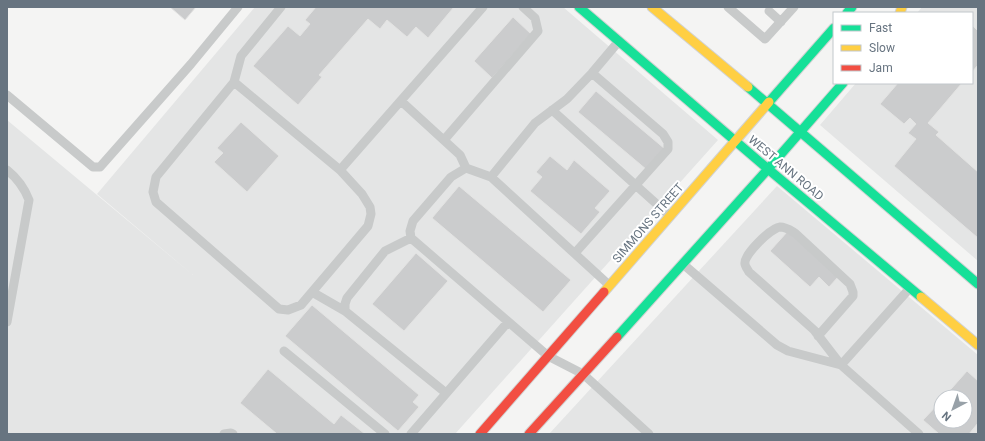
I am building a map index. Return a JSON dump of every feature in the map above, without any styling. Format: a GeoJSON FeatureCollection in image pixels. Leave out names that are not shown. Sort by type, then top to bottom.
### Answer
{"type":"FeatureCollection","features":[{"type":"Feature","properties":{"kind":"main road","name":"WEST ANN ROAD"},"geometry":{"type":"LineString","coordinates":[[579,7],[768,169],[978,345]]}},
{"type":"Feature","properties":{"kind":"main road"},"geometry":{"type":"LineString","coordinates":[[652,7],[977,280]]}},
{"type":"Feature","properties":{"kind":"main road","name":"SIMMONS STREET"},"geometry":{"type":"LineString","coordinates":[[480,434],[833,29]]}},
{"type":"Feature","properties":{"kind":"main road"},"geometry":{"type":"LineString","coordinates":[[529,434],[768,169],[842,84]]}},
{"type":"Feature","properties":{"kind":"lane"},"geometry":{"type":"LineString","coordinates":[[7,95],[93,167],[100,167],[191,64],[238,7]]}},
{"type":"Feature","properties":{"kind":"lane"},"geometry":{"type":"LineString","coordinates":[[234,82],[340,170],[362,194],[370,207],[371,214],[368,226],[301,305],[288,310],[278,309],[156,202],[153,192],[156,177],[234,82],[241,56],[281,7]]}},
{"type":"Feature","properties":{"kind":"lane"},"geometry":{"type":"LineString","coordinates":[[340,170],[483,7]]}},
{"type":"Feature","properties":{"kind":"lane"},"geometry":{"type":"LineString","coordinates":[[444,140],[538,31],[535,18],[524,7]]}},
{"type":"Feature","properties":{"kind":"lane"},"geometry":{"type":"LineString","coordinates":[[732,8],[765,39],[794,7]]}},
{"type":"Feature","properties":{"kind":"lane"},"geometry":{"type":"LineString","coordinates":[[769,11],[781,22]]}},
{"type":"Feature","properties":{"kind":"lane"},"geometry":{"type":"LineString","coordinates":[[491,177],[535,124],[567,99],[592,73],[619,41]]}},
{"type":"Feature","properties":{"kind":"lane"},"geometry":{"type":"LineString","coordinates":[[575,254],[668,149],[668,142],[663,134],[592,73]]}},
{"type":"Feature","properties":{"kind":"lane"},"geometry":{"type":"LineString","coordinates":[[401,101],[460,155],[466,168],[491,177],[609,285]]}},
{"type":"Feature","properties":{"kind":"lane"},"geometry":{"type":"LineString","coordinates":[[552,110],[670,216]]}},
{"type":"Feature","properties":{"kind":"lane"},"geometry":{"type":"LineString","coordinates":[[466,168],[451,177],[413,221],[410,231],[411,238],[548,356],[583,374],[649,434]]}},
{"type":"Feature","properties":{"kind":"lane"},"geometry":{"type":"LineString","coordinates":[[7,170],[15,176],[22,185],[29,200],[7,322]]}},
{"type":"Feature","properties":{"kind":"lane"},"geometry":{"type":"LineString","coordinates":[[818,336],[853,296],[850,284],[795,233],[786,228],[780,227],[772,230],[746,256],[745,264],[749,272],[814,330],[818,336],[841,365],[919,434]]}},
{"type":"Feature","properties":{"kind":"lane"},"geometry":{"type":"LineString","coordinates":[[345,311],[347,298],[386,251],[411,238]]}},
{"type":"Feature","properties":{"kind":"lane"},"geometry":{"type":"LineString","coordinates":[[683,264],[777,345],[788,351],[841,365]]}},
{"type":"Feature","properties":{"kind":"lane"},"geometry":{"type":"LineString","coordinates":[[841,365],[910,288]]}},
{"type":"Feature","properties":{"kind":"lane"},"geometry":{"type":"LineString","coordinates":[[312,292],[345,311],[446,393]]}},
{"type":"Feature","properties":{"kind":"lane"},"geometry":{"type":"LineString","coordinates":[[411,434],[508,322]]}},
{"type":"Feature","properties":{"kind":"lane"},"geometry":{"type":"LineString","coordinates":[[284,350],[385,434]]}},
{"type":"Feature","properties":{"kind":"lane"},"geometry":{"type":"LineString","coordinates":[[224,434],[233,434]]}},
{"type":"Feature","properties":{"kind":"shaded area"},"geometry":{"type":"Polygon","coordinates":[[[255,7],[563,7],[718,140],[455,434],[7,434],[7,120],[193,275],[97,194],[255,7]]]}},
{"type":"Feature","properties":{"kind":"shaded area"},"geometry":{"type":"Polygon","coordinates":[[[922,7],[978,7],[978,261],[820,125],[855,84],[973,84],[973,12],[918,12],[922,7]]]}},
{"type":"Feature","properties":{"kind":"shaded area"},"geometry":{"type":"Polygon","coordinates":[[[777,186],[978,355],[978,434],[549,434],[777,186]]]}},
{"type":"Feature","properties":{"kind":"building"},"geometry":{"type":"Polygon","coordinates":[[[170,7],[196,7],[185,20],[170,7]]]}},
{"type":"Feature","properties":{"kind":"building"},"geometry":{"type":"Polygon","coordinates":[[[316,7],[454,7],[428,38],[416,27],[407,37],[387,20],[380,29],[368,19],[319,75],[322,77],[298,105],[253,66],[288,26],[300,36],[310,24],[305,20],[316,7]]]}},
{"type":"Feature","properties":{"kind":"building"},"geometry":{"type":"Polygon","coordinates":[[[513,17],[531,34],[492,78],[474,61],[513,17]]]}},
{"type":"Feature","properties":{"kind":"building"},"geometry":{"type":"Polygon","coordinates":[[[973,26],[978,31],[978,65],[973,71],[973,26]]]}},
{"type":"Feature","properties":{"kind":"building"},"geometry":{"type":"Polygon","coordinates":[[[897,84],[961,84],[928,123],[939,132],[936,135],[978,172],[978,238],[894,166],[916,139],[908,133],[916,124],[910,118],[904,124],[880,104],[897,84]]]}},
{"type":"Feature","properties":{"kind":"building"},"geometry":{"type":"Polygon","coordinates":[[[596,91],[665,149],[647,170],[578,112],[596,91]]]}},
{"type":"Feature","properties":{"kind":"building"},"geometry":{"type":"Polygon","coordinates":[[[241,122],[279,156],[247,192],[214,162],[223,153],[217,148],[241,122]]]}},
{"type":"Feature","properties":{"kind":"building"},"geometry":{"type":"Polygon","coordinates":[[[550,156],[567,170],[574,160],[610,191],[595,208],[600,212],[581,234],[530,191],[542,177],[536,172],[550,156]]]}},
{"type":"Feature","properties":{"kind":"building"},"geometry":{"type":"Polygon","coordinates":[[[459,186],[571,280],[543,312],[432,218],[459,186]]]}},
{"type":"Feature","properties":{"kind":"building"},"geometry":{"type":"Polygon","coordinates":[[[788,231],[838,277],[829,287],[819,277],[810,287],[770,251],[788,231]]]}},
{"type":"Feature","properties":{"kind":"building"},"geometry":{"type":"Polygon","coordinates":[[[416,253],[448,281],[404,331],[372,304],[416,253]]]}},
{"type":"Feature","properties":{"kind":"building"},"geometry":{"type":"Polygon","coordinates":[[[312,305],[419,395],[413,402],[419,407],[398,431],[285,336],[312,305]]]}},
{"type":"Feature","properties":{"kind":"building"},"geometry":{"type":"Polygon","coordinates":[[[268,369],[334,424],[341,415],[365,434],[277,434],[240,403],[268,369]]]}},
{"type":"Feature","properties":{"kind":"building"},"geometry":{"type":"Polygon","coordinates":[[[967,371],[978,381],[978,423],[969,434],[939,434],[933,429],[973,429],[973,389],[951,389],[967,371]]]}},
{"type":"Feature","properties":{"kind":"building"},"geometry":{"type":"Polygon","coordinates":[[[933,409],[933,429],[923,420],[933,409]]]}},
{"type":"Feature","properties":{"kind":"traffic: fast"},"geometry":{"type":"LineString","coordinates":[[579,7],[768,169],[921,297]]}},
{"type":"Feature","properties":{"kind":"traffic: fast"},"geometry":{"type":"LineString","coordinates":[[848,12],[852,7]]}},
{"type":"Feature","properties":{"kind":"traffic: fast"},"geometry":{"type":"LineString","coordinates":[[769,102],[833,29]]}},
{"type":"Feature","properties":{"kind":"traffic: fast"},"geometry":{"type":"LineString","coordinates":[[617,337],[842,84]]}},
{"type":"Feature","properties":{"kind":"traffic: fast"},"geometry":{"type":"LineString","coordinates":[[748,87],[978,284]]}},
{"type":"Feature","properties":{"kind":"traffic: slow"},"geometry":{"type":"LineString","coordinates":[[652,7],[748,87]]}},
{"type":"Feature","properties":{"kind":"traffic: slow"},"geometry":{"type":"LineString","coordinates":[[900,12],[902,7]]}},
{"type":"Feature","properties":{"kind":"traffic: slow"},"geometry":{"type":"LineString","coordinates":[[604,292],[769,102]]}},
{"type":"Feature","properties":{"kind":"traffic: slow"},"geometry":{"type":"LineString","coordinates":[[921,297],[978,345]]}},
{"type":"Feature","properties":{"kind":"traffic: jam"},"geometry":{"type":"LineString","coordinates":[[480,434],[604,292]]}},
{"type":"Feature","properties":{"kind":"traffic: jam"},"geometry":{"type":"LineString","coordinates":[[529,434],[617,337]]}}]}
